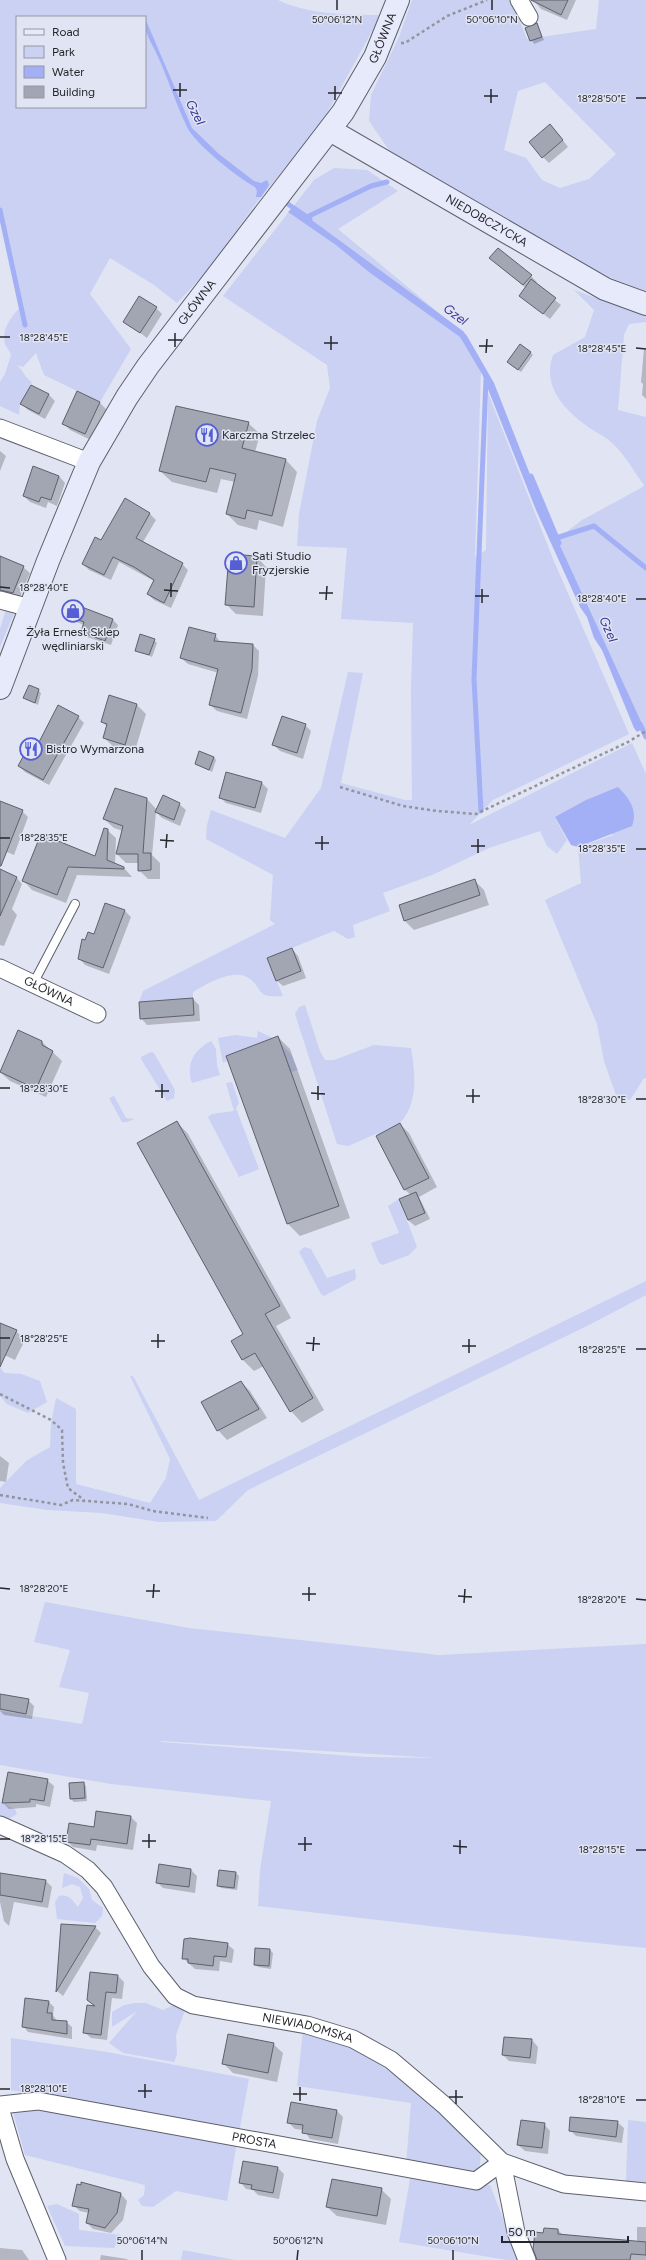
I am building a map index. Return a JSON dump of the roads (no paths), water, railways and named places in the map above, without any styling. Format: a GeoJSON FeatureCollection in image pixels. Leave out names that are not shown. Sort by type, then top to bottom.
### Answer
{"type":"FeatureCollection","features":[{"type":"Feature","properties":{"kind":"street","name":"GŁÓWNA"},"geometry":{"type":"LineString","coordinates":[[0,688],[6,659],[30,608],[88,462],[127,396],[330,130],[364,79],[384,40],[398,0]]}},
{"type":"Feature","properties":{"kind":"street"},"geometry":{"type":"LineString","coordinates":[[519,0],[529,17]]}},
{"type":"Feature","properties":{"kind":"street","name":"NIEDOBCZYCKA"},"geometry":{"type":"LineString","coordinates":[[330,130],[605,289],[646,304]]}},
{"type":"Feature","properties":{"kind":"street"},"geometry":{"type":"LineString","coordinates":[[0,428],[88,462]]}},
{"type":"Feature","properties":{"kind":"street"},"geometry":{"type":"LineString","coordinates":[[0,600],[30,608]]}},
{"type":"Feature","properties":{"kind":"street","name":"GŁÓWNA"},"geometry":{"type":"LineString","coordinates":[[0,968],[97,1014]]}},
{"type":"Feature","properties":{"kind":"street","name":"NIEWIADOMSKA"},"geometry":{"type":"LineString","coordinates":[[0,1825],[65,1854],[88,1870],[104,1887],[151,1966],[175,1996],[193,2005],[307,2025],[353,2039],[391,2060],[444,2105],[502,2162],[564,2184],[646,2192]]}},
{"type":"Feature","properties":{"kind":"street","name":"PROSTA"},"geometry":{"type":"LineString","coordinates":[[0,2105],[38,2101],[476,2181],[502,2162]]}},
{"type":"Feature","properties":{"kind":"street"},"geometry":{"type":"LineString","coordinates":[[0,2108],[15,2159],[56,2260]]}},
{"type":"Feature","properties":{"kind":"street"},"geometry":{"type":"LineString","coordinates":[[502,2162],[516,2232],[527,2260]]}},
{"type":"Feature","properties":{"kind":"lane"},"geometry":{"type":"LineString","coordinates":[[33,984],[75,904]]}},
{"type":"Feature","properties":{"kind":"water"},"geometry":{"type":"Polygon","coordinates":[[[146,20],[192,128],[219,154],[254,181],[261,183],[267,180],[269,185],[261,197],[256,197],[257,191],[255,187],[218,160],[199,142],[187,127],[160,60],[146,32],[146,20]]]}},
{"type":"Feature","properties":{"kind":"water"},"geometry":{"type":"Polygon","coordinates":[[[291,209],[295,209],[313,221],[463,331],[467,336],[494,383],[546,515],[644,728],[637,732],[634,728],[602,650],[594,638],[587,617],[580,607],[536,510],[482,374],[460,337],[369,272],[336,245],[288,212],[291,209]]]}},
{"type":"Feature","properties":{"kind":"water"},"geometry":{"type":"Polygon","coordinates":[[[618,787],[626,795],[633,810],[634,820],[632,826],[578,847],[571,845],[555,817],[586,800],[618,787]]]}},
{"type":"Feature","properties":{"kind":"waterway"},"geometry":{"type":"LineString","coordinates":[[307,217],[371,186],[387,182]]}},
{"type":"Feature","properties":{"kind":"waterway","name":"Gzel"},"geometry":{"type":"LineString","coordinates":[[282,200],[310,219]]}},
{"type":"Feature","properties":{"kind":"waterway"},"geometry":{"type":"LineString","coordinates":[[0,210],[25,325]]}},
{"type":"Feature","properties":{"kind":"waterway"},"geometry":{"type":"LineString","coordinates":[[481,811],[474,679],[486,379]]}},
{"type":"Feature","properties":{"kind":"waterway","name":"Gzel"},"geometry":{"type":"LineString","coordinates":[[531,476],[559,543]]}},
{"type":"Feature","properties":{"kind":"waterway"},"geometry":{"type":"LineString","coordinates":[[556,538],[594,526],[646,568]]}},
{"type":"Feature","properties":{"kind":"waterway","name":"Gzel"},"geometry":{"type":"LineString","coordinates":[[640,724],[646,737]]}},
{"type":"Feature","properties":{"kind":"place","name":"Karczma Strzelec"},"geometry":{"type":"Point","coordinates":[207,435]}},
{"type":"Feature","properties":{"kind":"place","name":"Sati Studio Fryzjerskie"},"geometry":{"type":"Point","coordinates":[236,563]}},
{"type":"Feature","properties":{"kind":"place","name":"Żyła Ernest Sklep wędliniarski"},"geometry":{"type":"Point","coordinates":[73,611]}},
{"type":"Feature","properties":{"kind":"place","name":"Bistro Wymarzona"},"geometry":{"type":"Point","coordinates":[31,749]}}]}
